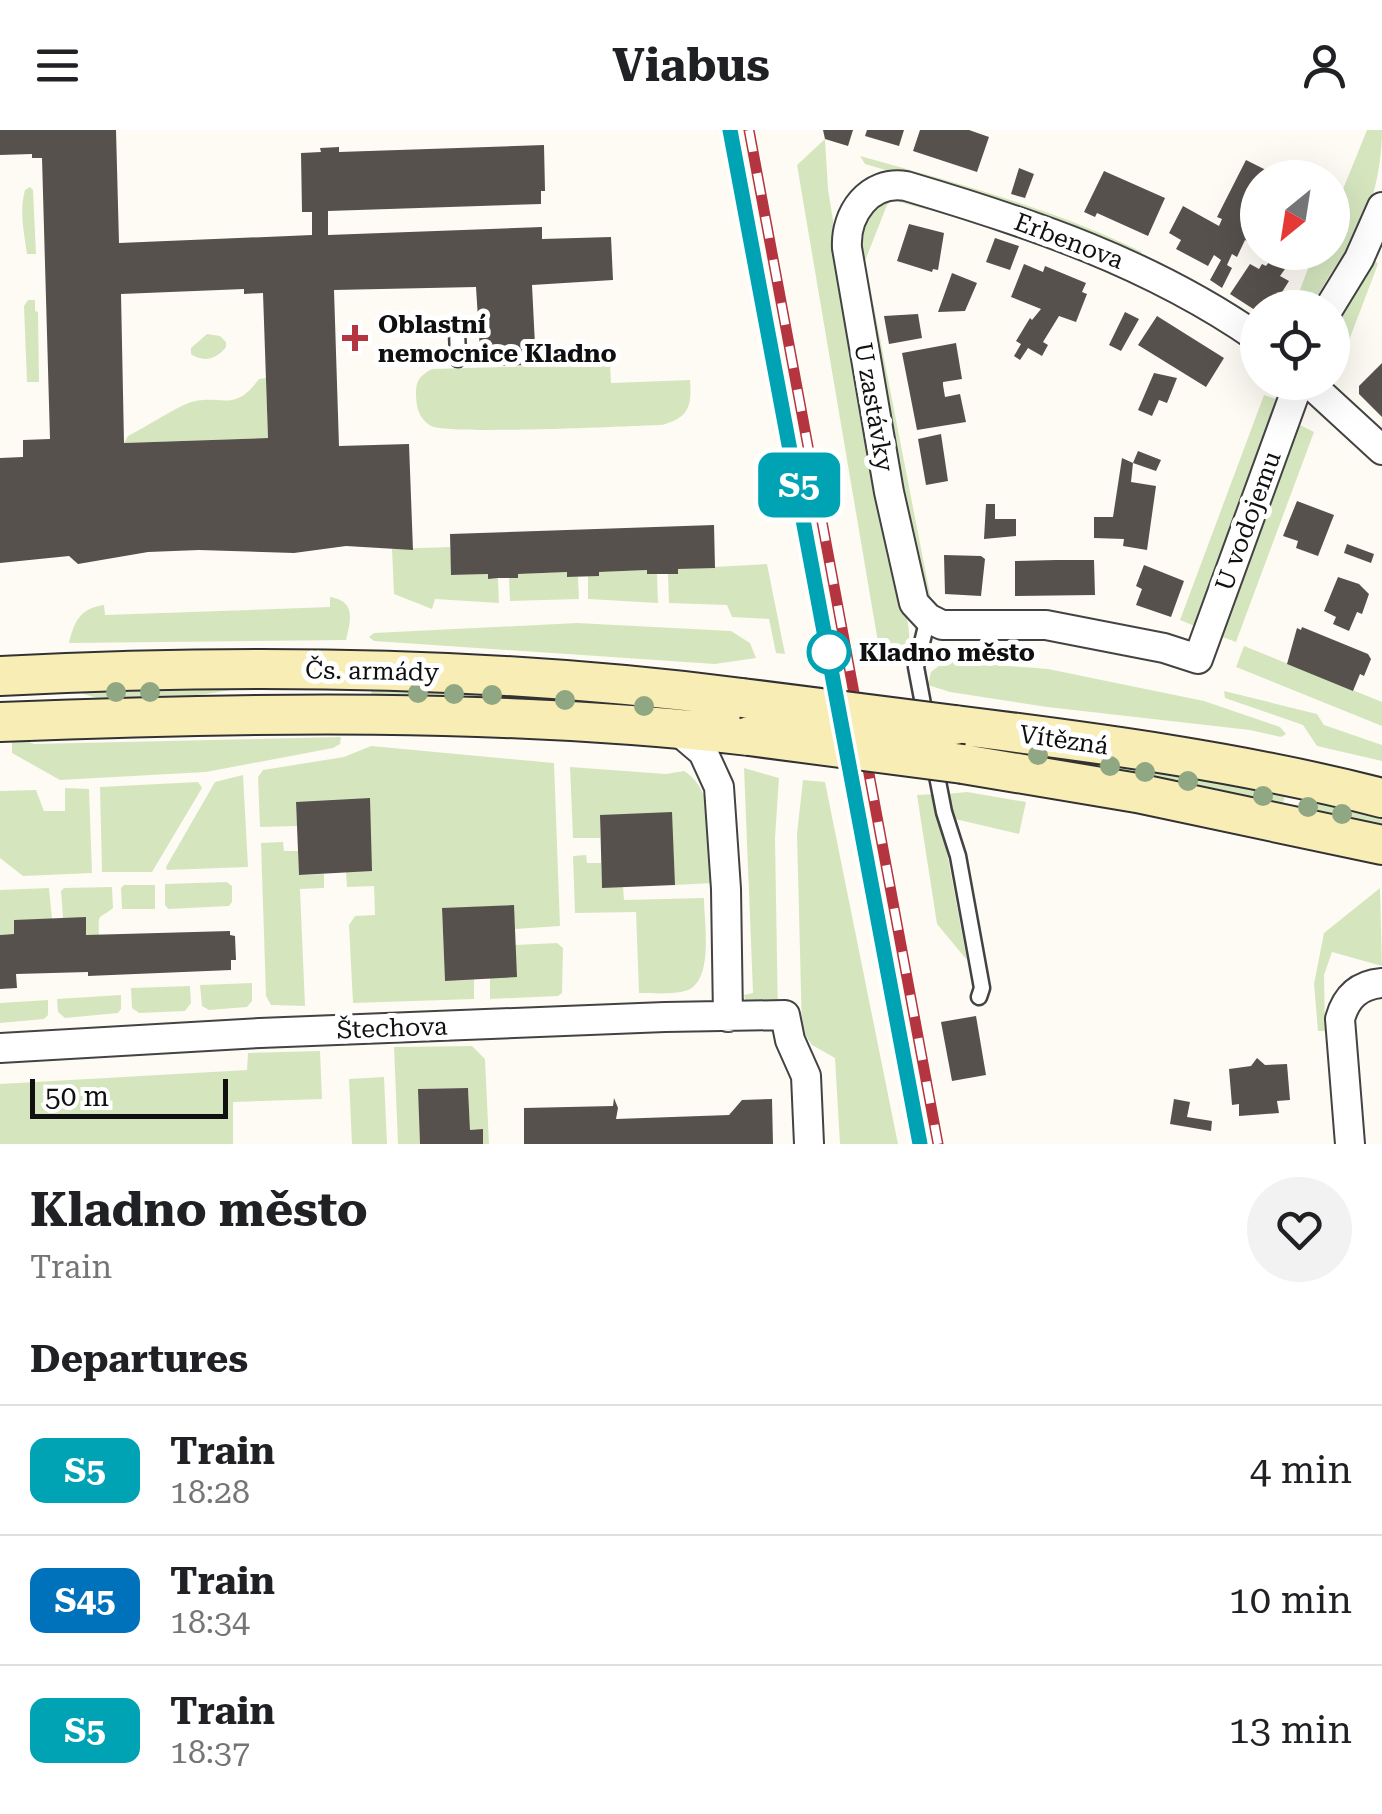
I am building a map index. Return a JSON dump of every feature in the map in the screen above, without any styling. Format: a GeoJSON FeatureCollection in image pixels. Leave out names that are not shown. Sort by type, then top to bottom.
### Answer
{"type":"FeatureCollection","features":[{"type":"Feature","properties":{"kind":"main road","name":"Čs. armády"},"geometry":{"type":"LineString","coordinates":[[0,676],[358,668],[509,675],[742,698]]}},
{"type":"Feature","properties":{"kind":"main road","name":"Vítězná"},"geometry":{"type":"LineString","coordinates":[[742,698],[1266,770],[1382,798]]}},
{"type":"Feature","properties":{"kind":"main road","name":"Čs. armády"},"geometry":{"type":"LineString","coordinates":[[0,722],[359,714],[749,736]]}},
{"type":"Feature","properties":{"kind":"main road","name":"Vítězná"},"geometry":{"type":"LineString","coordinates":[[749,736],[962,764],[1156,796],[1382,845]]}},
{"type":"Feature","properties":{"kind":"street","name":"Erbenova"},"geometry":{"type":"LineString","coordinates":[[868,195],[886,186],[906,186],[1041,228],[1142,270],[1240,326]]}},
{"type":"Feature","properties":{"kind":"street","name":"U zastávky"},"geometry":{"type":"LineString","coordinates":[[868,195],[851,218],[847,248],[902,562],[914,603],[928,618]]}},
{"type":"Feature","properties":{"kind":"street"},"geometry":{"type":"LineString","coordinates":[[1340,290],[1382,207]]}},
{"type":"Feature","properties":{"kind":"street","name":"U vodojemu"},"geometry":{"type":"LineString","coordinates":[[928,618],[942,625],[1046,625],[1164,648],[1198,660],[1292,400]]}},
{"type":"Feature","properties":{"kind":"street"},"geometry":{"type":"LineString","coordinates":[[1328,400],[1382,450]]}},
{"type":"Feature","properties":{"kind":"street"},"geometry":{"type":"LineString","coordinates":[[676,729],[704,752],[720,787],[728,1017]]}},
{"type":"Feature","properties":{"kind":"street"},"geometry":{"type":"LineString","coordinates":[[1343,1143],[1340,1019],[1356,991],[1382,984]]}},
{"type":"Feature","properties":{"kind":"street","name":"Štechova"},"geometry":{"type":"LineString","coordinates":[[0,1048],[260,1033],[665,1016],[785,1015],[790,1040],[806,1076],[809,1144]]}},
{"type":"Feature","properties":{"kind":"lane"},"geometry":{"type":"LineString","coordinates":[[457,329],[458,359]]}},
{"type":"Feature","properties":{"kind":"lane"},"geometry":{"type":"LineString","coordinates":[[928,618],[916,667],[944,812],[958,856],[982,988],[980,997]]}},
{"type":"Feature","properties":{"kind":"green space"},"geometry":{"type":"Polygon","coordinates":[[[1367,130],[1382,130],[1369,208],[1350,244],[1350,172],[1367,130]]]}},
{"type":"Feature","properties":{"kind":"green space"},"geometry":{"type":"Polygon","coordinates":[[[825,139],[828,189],[887,557],[908,622],[906,661],[881,660],[797,165],[825,139]]]}},
{"type":"Feature","properties":{"kind":"green space"},"geometry":{"type":"Polygon","coordinates":[[[860,156],[1039,209],[1142,252],[1138,255],[1026,212],[865,164],[860,156]]]}},
{"type":"Feature","properties":{"kind":"green space"},"geometry":{"type":"Polygon","coordinates":[[[30,187],[36,254],[27,254],[23,222],[23,198],[30,187]]]}},
{"type":"Feature","properties":{"kind":"green space"},"geometry":{"type":"Polygon","coordinates":[[[889,195],[977,220],[892,200],[865,261],[933,610],[920,592],[856,248],[865,214],[889,195]]]}},
{"type":"Feature","properties":{"kind":"green space"},"geometry":{"type":"Polygon","coordinates":[[[1374,259],[1378,264],[1350,338],[1350,300],[1374,259]]]}},
{"type":"Feature","properties":{"kind":"green space"},"geometry":{"type":"Polygon","coordinates":[[[1308,270],[1334,270],[1322,290],[1300,290],[1308,270]]]}},
{"type":"Feature","properties":{"kind":"green space"},"geometry":{"type":"Polygon","coordinates":[[[28,300],[35,300],[38,312],[39,382],[27,382],[24,306],[28,300]]]}},
{"type":"Feature","properties":{"kind":"green space"},"geometry":{"type":"Polygon","coordinates":[[[207,334],[220,336],[226,347],[210,358],[191,354],[191,348],[207,334]]]}},
{"type":"Feature","properties":{"kind":"green space"},"geometry":{"type":"Polygon","coordinates":[[[610,364],[611,383],[690,380],[687,410],[678,419],[662,425],[470,430],[431,426],[417,407],[418,381],[432,369],[610,364]]]}},
{"type":"Feature","properties":{"kind":"green space"},"geometry":{"type":"Polygon","coordinates":[[[266,378],[268,438],[124,443],[128,436],[186,404],[233,400],[259,379],[266,378]]]}},
{"type":"Feature","properties":{"kind":"green space"},"geometry":{"type":"Polygon","coordinates":[[[1262,400],[1279,400],[1197,627],[1180,620],[1262,400]]]}},
{"type":"Feature","properties":{"kind":"green space"},"geometry":{"type":"Polygon","coordinates":[[[1300,425],[1314,432],[1236,642],[1217,635],[1292,435],[1300,425]]]}},
{"type":"Feature","properties":{"kind":"green space"},"geometry":{"type":"Polygon","coordinates":[[[450,547],[452,575],[488,574],[489,578],[498,578],[499,603],[435,599],[432,609],[394,594],[392,549],[450,547]]]}},
{"type":"Feature","properties":{"kind":"green space"},"geometry":{"type":"Polygon","coordinates":[[[767,564],[785,654],[776,653],[769,619],[732,617],[727,605],[669,603],[668,574],[678,574],[678,569],[767,564]]]}},
{"type":"Feature","properties":{"kind":"green space"},"geometry":{"type":"Polygon","coordinates":[[[647,570],[647,574],[657,574],[658,603],[588,599],[588,576],[647,570]]]}},
{"type":"Feature","properties":{"kind":"green space"},"geometry":{"type":"Polygon","coordinates":[[[567,572],[567,577],[578,577],[579,599],[510,601],[509,578],[518,578],[518,574],[567,572]]]}},
{"type":"Feature","properties":{"kind":"green space"},"geometry":{"type":"Polygon","coordinates":[[[330,597],[344,603],[350,612],[346,640],[69,643],[79,617],[104,605],[105,615],[330,607],[330,597]]]}},
{"type":"Feature","properties":{"kind":"green space"},"geometry":{"type":"Polygon","coordinates":[[[577,623],[731,631],[750,643],[756,658],[715,664],[374,641],[369,637],[374,633],[577,623]]]}},
{"type":"Feature","properties":{"kind":"green space"},"geometry":{"type":"Polygon","coordinates":[[[1244,646],[1382,702],[1382,726],[1236,667],[1244,646]]]}},
{"type":"Feature","properties":{"kind":"green space"},"geometry":{"type":"Polygon","coordinates":[[[945,661],[1048,669],[1204,701],[1280,727],[1286,734],[1281,737],[1250,730],[1047,707],[928,685],[931,672],[945,661]]]}},
{"type":"Feature","properties":{"kind":"green space"},"geometry":{"type":"Polygon","coordinates":[[[377,685],[722,710],[721,720],[373,697],[371,692],[377,685]]]}},
{"type":"Feature","properties":{"kind":"green space"},"geometry":{"type":"Polygon","coordinates":[[[259,686],[134,700],[88,695],[73,687],[259,686]]]}},
{"type":"Feature","properties":{"kind":"green space"},"geometry":{"type":"Polygon","coordinates":[[[1224,691],[1317,714],[1324,725],[1382,745],[1382,761],[1317,746],[1303,725],[1225,698],[1224,691]]]}},
{"type":"Feature","properties":{"kind":"green space"},"geometry":{"type":"Polygon","coordinates":[[[12,735],[34,744],[341,737],[340,744],[333,748],[206,772],[60,780],[12,753],[12,735]]]}},
{"type":"Feature","properties":{"kind":"green space"},"geometry":{"type":"Polygon","coordinates":[[[966,740],[1145,766],[1285,795],[1282,808],[968,749],[966,740]]]}},
{"type":"Feature","properties":{"kind":"green space"},"geometry":{"type":"Polygon","coordinates":[[[371,746],[554,763],[560,926],[515,929],[513,905],[442,909],[445,980],[474,979],[474,999],[353,1003],[349,925],[355,916],[375,915],[374,886],[347,887],[346,872],[296,803],[297,826],[260,827],[258,777],[263,770],[344,757],[371,746]]]}},
{"type":"Feature","properties":{"kind":"green space"},"geometry":{"type":"Polygon","coordinates":[[[570,767],[666,774],[684,771],[695,780],[707,806],[713,883],[675,885],[600,815],[600,838],[573,838],[570,767]]]}},
{"type":"Feature","properties":{"kind":"green space"},"geometry":{"type":"Polygon","coordinates":[[[744,768],[779,778],[775,838],[778,1017],[750,1022],[744,995],[753,993],[744,768]]]}},
{"type":"Feature","properties":{"kind":"green space"},"geometry":{"type":"Polygon","coordinates":[[[243,775],[248,867],[167,870],[215,782],[243,775]]]}},
{"type":"Feature","properties":{"kind":"green space"},"geometry":{"type":"Polygon","coordinates":[[[803,780],[825,782],[898,1144],[840,1144],[835,1058],[812,1045],[802,1030],[797,834],[803,780]]]}},
{"type":"Feature","properties":{"kind":"green space"},"geometry":{"type":"Polygon","coordinates":[[[198,782],[202,788],[152,872],[102,872],[100,787],[198,782]]]}},
{"type":"Feature","properties":{"kind":"green space"},"geometry":{"type":"Polygon","coordinates":[[[65,788],[89,789],[92,873],[23,876],[0,858],[0,791],[36,790],[44,811],[65,811],[65,788]]]}},
{"type":"Feature","properties":{"kind":"green space"},"geometry":{"type":"Polygon","coordinates":[[[967,792],[1026,802],[1019,834],[955,819],[947,794],[967,792]]]}},
{"type":"Feature","properties":{"kind":"green space"},"geometry":{"type":"Polygon","coordinates":[[[936,794],[967,960],[937,924],[917,795],[936,794]]]}},
{"type":"Feature","properties":{"kind":"green space"},"geometry":{"type":"Polygon","coordinates":[[[1302,798],[1382,817],[1382,831],[1299,812],[1302,798]]]}},
{"type":"Feature","properties":{"kind":"green space"},"geometry":{"type":"Polygon","coordinates":[[[283,842],[284,851],[298,851],[299,875],[324,874],[324,888],[300,889],[305,1006],[271,1005],[266,996],[261,843],[283,842]]]}},
{"type":"Feature","properties":{"kind":"green space"},"geometry":{"type":"Polygon","coordinates":[[[586,855],[587,863],[601,863],[602,887],[623,887],[624,900],[704,898],[706,949],[696,984],[677,993],[639,993],[636,912],[575,913],[573,856],[586,855]]]}},
{"type":"Feature","properties":{"kind":"green space"},"geometry":{"type":"Polygon","coordinates":[[[227,882],[232,886],[229,906],[168,909],[165,905],[165,884],[227,882]]]}},
{"type":"Feature","properties":{"kind":"green space"},"geometry":{"type":"Polygon","coordinates":[[[124,885],[155,885],[155,909],[122,909],[124,885]]]}},
{"type":"Feature","properties":{"kind":"green space"},"geometry":{"type":"Polygon","coordinates":[[[112,887],[113,908],[99,919],[99,935],[86,935],[85,918],[63,918],[64,888],[112,887]]]}},
{"type":"Feature","properties":{"kind":"green space"},"geometry":{"type":"Polygon","coordinates":[[[49,888],[52,919],[14,934],[0,935],[0,890],[49,888]]]}},
{"type":"Feature","properties":{"kind":"green space"},"geometry":{"type":"Polygon","coordinates":[[[1380,888],[1382,966],[1332,952],[1324,975],[1325,1031],[1318,1031],[1314,984],[1324,933],[1380,888]]]}},
{"type":"Feature","properties":{"kind":"green space"},"geometry":{"type":"Polygon","coordinates":[[[557,943],[563,948],[562,993],[490,999],[490,978],[515,945],[557,943]]]}},
{"type":"Feature","properties":{"kind":"green space"},"geometry":{"type":"Polygon","coordinates":[[[252,983],[252,1001],[247,1007],[209,1010],[202,1006],[200,985],[252,983]]]}},
{"type":"Feature","properties":{"kind":"green space"},"geometry":{"type":"Polygon","coordinates":[[[190,986],[191,1003],[185,1011],[139,1013],[132,1008],[131,988],[190,986]]]}},
{"type":"Feature","properties":{"kind":"green space"},"geometry":{"type":"Polygon","coordinates":[[[121,995],[118,1013],[65,1018],[58,1012],[57,999],[121,995]]]}},
{"type":"Feature","properties":{"kind":"green space"},"geometry":{"type":"Polygon","coordinates":[[[48,1000],[48,1015],[44,1019],[0,1023],[0,1003],[48,1000]]]}},
{"type":"Feature","properties":{"kind":"green space"},"geometry":{"type":"Polygon","coordinates":[[[472,1046],[485,1059],[489,1144],[483,1144],[483,1130],[470,1130],[468,1088],[419,1089],[420,1144],[398,1144],[394,1047],[472,1046]]]}},
{"type":"Feature","properties":{"kind":"green space"},"geometry":{"type":"Polygon","coordinates":[[[320,1051],[322,1099],[233,1102],[233,1144],[0,1144],[0,1084],[247,1070],[248,1053],[320,1051]]]}},
{"type":"Feature","properties":{"kind":"green space"},"geometry":{"type":"Polygon","coordinates":[[[384,1077],[387,1144],[352,1144],[349,1079],[384,1077]]]}},
{"type":"Feature","properties":{"kind":"building"},"geometry":{"type":"Polygon","coordinates":[[[0,130],[116,130],[119,243],[312,235],[312,212],[302,212],[301,153],[321,152],[320,148],[339,147],[339,152],[544,145],[545,191],[541,191],[541,204],[328,211],[328,235],[542,227],[542,239],[611,237],[613,280],[532,285],[536,365],[481,366],[476,287],[334,290],[339,446],[409,444],[413,550],[346,546],[294,553],[199,550],[148,552],[78,564],[69,556],[0,563],[0,458],[23,457],[23,440],[50,439],[42,158],[32,158],[32,154],[0,155],[0,130]],[[244,289],[121,294],[124,443],[268,438],[263,293],[244,294],[244,289]]]}},
{"type":"Feature","properties":{"kind":"building"},"geometry":{"type":"Polygon","coordinates":[[[823,130],[853,130],[848,146],[825,139],[823,130]]]}},
{"type":"Feature","properties":{"kind":"building"},"geometry":{"type":"Polygon","coordinates":[[[867,130],[904,130],[899,146],[865,136],[867,130]]]}},
{"type":"Feature","properties":{"kind":"building"},"geometry":{"type":"Polygon","coordinates":[[[920,130],[969,130],[989,137],[977,172],[913,151],[920,130]]]}},
{"type":"Feature","properties":{"kind":"building"},"geometry":{"type":"Polygon","coordinates":[[[1019,168],[1034,174],[1025,198],[1011,194],[1019,168]]]}},
{"type":"Feature","properties":{"kind":"building"},"geometry":{"type":"Polygon","coordinates":[[[1104,171],[1165,198],[1148,236],[1097,213],[1095,217],[1084,212],[1104,171]]]}},
{"type":"Feature","properties":{"kind":"building"},"geometry":{"type":"Polygon","coordinates":[[[1240,172],[1240,251],[1237,257],[1232,254],[1227,265],[1232,268],[1222,288],[1210,280],[1221,260],[1214,255],[1208,266],[1176,249],[1181,240],[1169,233],[1183,206],[1219,226],[1222,219],[1217,217],[1240,172]]]}},
{"type":"Feature","properties":{"kind":"building"},"geometry":{"type":"Polygon","coordinates":[[[909,224],[944,233],[938,270],[932,272],[897,261],[909,224]]]}},
{"type":"Feature","properties":{"kind":"building"},"geometry":{"type":"Polygon","coordinates":[[[995,238],[1019,246],[1010,270],[986,262],[995,238]]]}},
{"type":"Feature","properties":{"kind":"building"},"geometry":{"type":"Polygon","coordinates":[[[1024,264],[1043,272],[1045,266],[1086,283],[1082,292],[1087,294],[1076,322],[1059,316],[1043,342],[1048,345],[1042,356],[1028,348],[1020,360],[1014,356],[1021,344],[1016,341],[1030,318],[1041,309],[1011,297],[1024,264]]]}},
{"type":"Feature","properties":{"kind":"building"},"geometry":{"type":"Polygon","coordinates":[[[1246,270],[1284,270],[1280,276],[1289,281],[1283,290],[1240,290],[1240,300],[1230,294],[1246,270]]]}},
{"type":"Feature","properties":{"kind":"building"},"geometry":{"type":"Polygon","coordinates":[[[952,273],[977,283],[965,311],[938,312],[952,273]]]}},
{"type":"Feature","properties":{"kind":"building"},"geometry":{"type":"Polygon","coordinates":[[[1125,312],[1139,319],[1121,351],[1109,345],[1125,312]]]}},
{"type":"Feature","properties":{"kind":"building"},"geometry":{"type":"Polygon","coordinates":[[[918,314],[922,338],[889,344],[884,316],[918,314]]]}},
{"type":"Feature","properties":{"kind":"building"},"geometry":{"type":"Polygon","coordinates":[[[1157,316],[1224,358],[1206,387],[1138,345],[1157,316]]]}},
{"type":"Feature","properties":{"kind":"building"},"geometry":{"type":"Polygon","coordinates":[[[956,343],[962,379],[943,385],[945,397],[960,394],[966,422],[917,430],[902,353],[956,343]]]}},
{"type":"Feature","properties":{"kind":"building"},"geometry":{"type":"Polygon","coordinates":[[[1382,363],[1382,417],[1359,394],[1359,386],[1382,363]]]}},
{"type":"Feature","properties":{"kind":"building"},"geometry":{"type":"Polygon","coordinates":[[[1154,373],[1177,378],[1167,403],[1159,400],[1152,416],[1138,410],[1154,373]]]}},
{"type":"Feature","properties":{"kind":"building"},"geometry":{"type":"Polygon","coordinates":[[[941,434],[948,481],[926,485],[918,439],[941,434]]]}},
{"type":"Feature","properties":{"kind":"building"},"geometry":{"type":"Polygon","coordinates":[[[1138,451],[1161,460],[1156,471],[1133,463],[1138,451]]]}},
{"type":"Feature","properties":{"kind":"building"},"geometry":{"type":"Polygon","coordinates":[[[1122,458],[1133,463],[1131,482],[1156,486],[1147,550],[1123,546],[1124,539],[1094,538],[1094,517],[1113,517],[1122,458]]]}},
{"type":"Feature","properties":{"kind":"building"},"geometry":{"type":"Polygon","coordinates":[[[1297,501],[1334,515],[1318,556],[1296,548],[1298,541],[1283,536],[1297,501]]]}},
{"type":"Feature","properties":{"kind":"building"},"geometry":{"type":"Polygon","coordinates":[[[986,504],[995,504],[995,519],[1016,519],[1016,536],[984,539],[986,504]]]}},
{"type":"Feature","properties":{"kind":"building"},"geometry":{"type":"Polygon","coordinates":[[[714,525],[715,568],[678,569],[678,574],[647,574],[647,570],[567,577],[567,572],[488,579],[488,574],[451,575],[450,534],[714,525]]]}},
{"type":"Feature","properties":{"kind":"building"},"geometry":{"type":"Polygon","coordinates":[[[1347,544],[1374,554],[1371,563],[1344,553],[1347,544]]]}},
{"type":"Feature","properties":{"kind":"building"},"geometry":{"type":"Polygon","coordinates":[[[944,555],[985,559],[981,596],[945,594],[944,555]]]}},
{"type":"Feature","properties":{"kind":"building"},"geometry":{"type":"Polygon","coordinates":[[[1094,560],[1095,595],[1015,596],[1015,561],[1094,560]]]}},
{"type":"Feature","properties":{"kind":"building"},"geometry":{"type":"Polygon","coordinates":[[[1144,565],[1184,581],[1171,617],[1136,605],[1142,589],[1136,586],[1144,565]]]}},
{"type":"Feature","properties":{"kind":"building"},"geometry":{"type":"Polygon","coordinates":[[[1338,577],[1359,584],[1369,594],[1362,614],[1357,612],[1349,631],[1333,624],[1336,617],[1324,611],[1338,577]]]}},
{"type":"Feature","properties":{"kind":"building"},"geometry":{"type":"Polygon","coordinates":[[[1297,628],[1368,654],[1371,659],[1353,691],[1287,664],[1297,628]]]}},
{"type":"Feature","properties":{"kind":"building"},"geometry":{"type":"Polygon","coordinates":[[[370,798],[372,871],[299,875],[296,802],[370,798]]]}},
{"type":"Feature","properties":{"kind":"building"},"geometry":{"type":"Polygon","coordinates":[[[672,812],[675,885],[602,888],[600,815],[672,812]]]}},
{"type":"Feature","properties":{"kind":"building"},"geometry":{"type":"Polygon","coordinates":[[[514,905],[517,977],[445,981],[442,908],[514,905]]]}},
{"type":"Feature","properties":{"kind":"building"},"geometry":{"type":"Polygon","coordinates":[[[86,917],[86,935],[230,931],[235,936],[236,960],[231,960],[231,970],[88,976],[88,972],[16,974],[17,988],[0,989],[0,935],[14,934],[14,920],[86,917]]]}},
{"type":"Feature","properties":{"kind":"building"},"geometry":{"type":"Polygon","coordinates":[[[976,1016],[986,1075],[952,1081],[941,1022],[976,1016]]]}},
{"type":"Feature","properties":{"kind":"building"},"geometry":{"type":"Polygon","coordinates":[[[1257,1058],[1265,1065],[1287,1064],[1290,1100],[1277,1101],[1279,1113],[1239,1116],[1239,1104],[1232,1105],[1229,1069],[1251,1066],[1257,1058]]]}},
{"type":"Feature","properties":{"kind":"building"},"geometry":{"type":"Polygon","coordinates":[[[468,1088],[470,1130],[483,1129],[483,1144],[420,1144],[418,1089],[468,1088]]]}},
{"type":"Feature","properties":{"kind":"building"},"geometry":{"type":"Polygon","coordinates":[[[614,1098],[618,1108],[616,1119],[729,1115],[742,1100],[772,1099],[773,1144],[524,1144],[524,1108],[613,1106],[614,1098]]]}},
{"type":"Feature","properties":{"kind":"building"},"geometry":{"type":"Polygon","coordinates":[[[1174,1099],[1190,1102],[1187,1117],[1212,1121],[1211,1131],[1170,1124],[1174,1099]]]}},
{"type":"Feature","properties":{"kind":"railway"},"geometry":{"type":"LineString","coordinates":[[731,130],[920,1144]]}},
{"type":"Feature","properties":{"kind":"railway"},"geometry":{"type":"LineString","coordinates":[[749,130],[938,1144]]}},
{"type":"Feature","properties":{"kind":"train","name":"S5"},"geometry":{"type":"LineString","coordinates":[[730,130],[920,1144]]}},
{"type":"Feature","properties":{"kind":"place","name":"Oblastní nemocnice Kladno"},"geometry":{"type":"Point","coordinates":[355,338]}},
{"type":"Feature","properties":{"kind":"place","name":"Kladno město"},"geometry":{"type":"Point","coordinates":[829,652]}}]}
